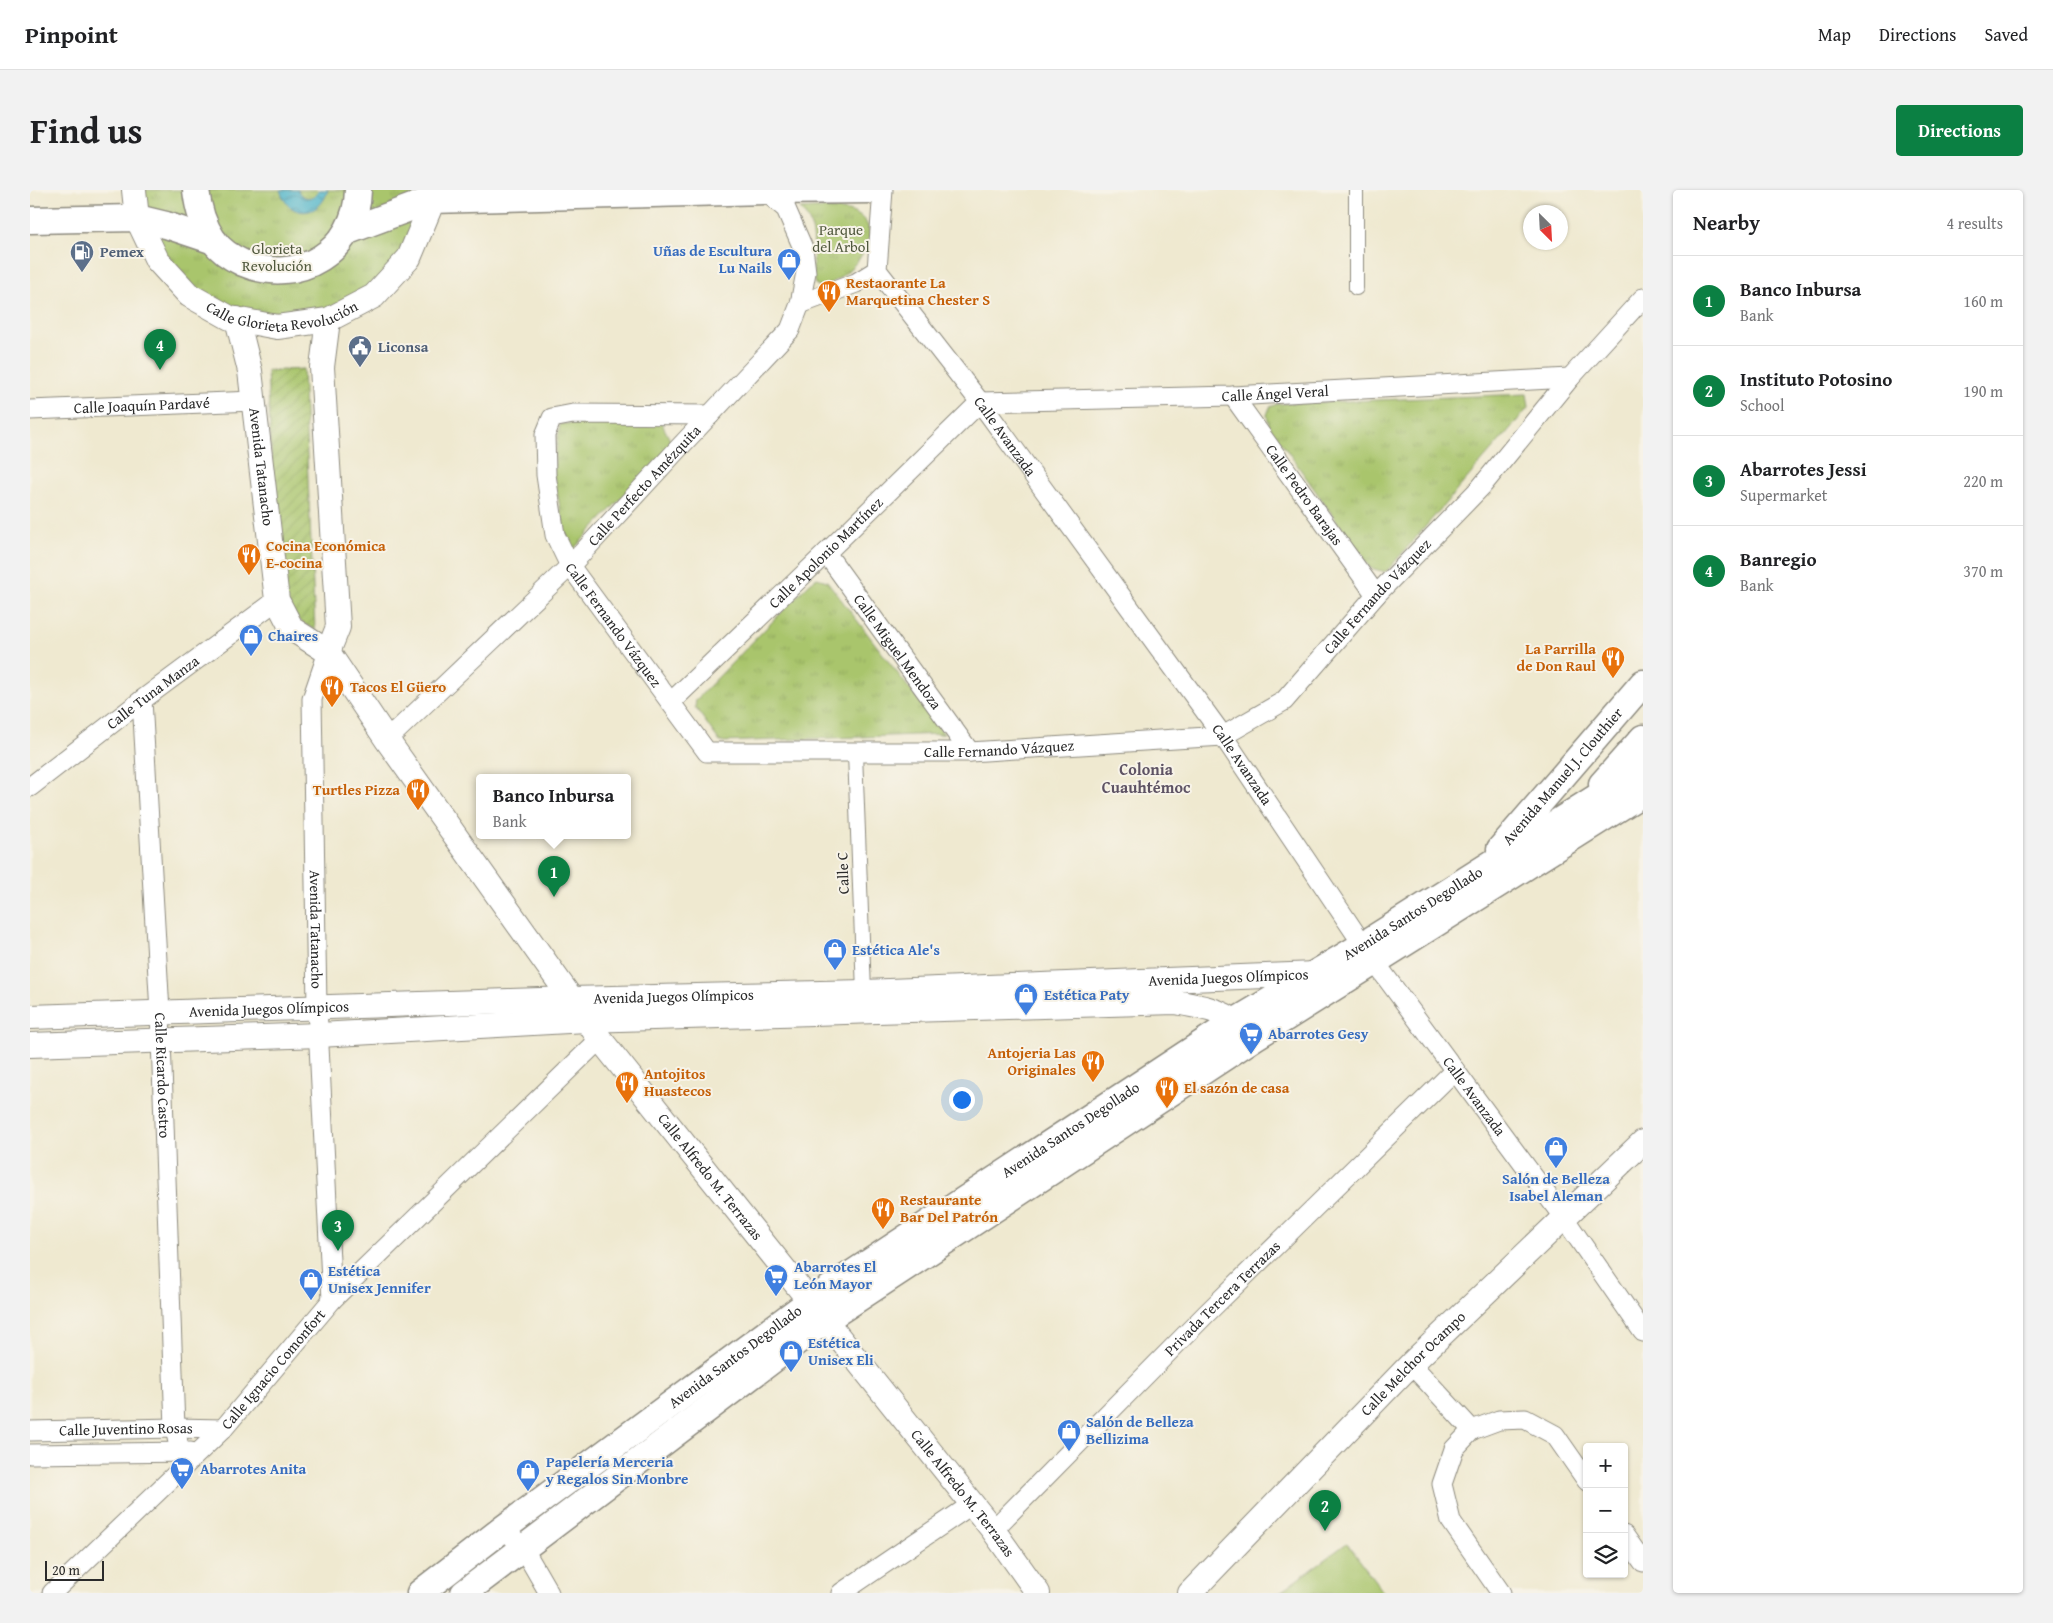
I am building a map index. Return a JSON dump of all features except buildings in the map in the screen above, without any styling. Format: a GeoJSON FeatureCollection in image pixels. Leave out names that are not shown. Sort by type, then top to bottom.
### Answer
{"type":"FeatureCollection","features":[{"type":"Feature","properties":{"kind":"main road"},"geometry":{"type":"LineString","coordinates":[[196,190],[201,217],[214,241],[233,258],[257,269],[283,271],[309,265],[331,252],[348,231],[358,206],[358,190]]}},
{"type":"Feature","properties":{"kind":"main road"},"geometry":{"type":"LineString","coordinates":[[348,231],[431,195],[871,190]]}},
{"type":"Feature","properties":{"kind":"main road"},"geometry":{"type":"LineString","coordinates":[[30,220],[137,218],[166,225],[214,241]]}},
{"type":"Feature","properties":{"kind":"main road","name":"Avenida Manuel J. Clouthier"},"geometry":{"type":"LineString","coordinates":[[1483,869],[1643,683]]}},
{"type":"Feature","properties":{"kind":"main road"},"geometry":{"type":"LineString","coordinates":[[1543,856],[1582,806],[1643,738]]}},
{"type":"Feature","properties":{"kind":"main road","name":"Avenida Santos Degollado"},"geometry":{"type":"LineString","coordinates":[[1245,1029],[1316,974],[1369,953],[1483,869],[1643,768]]}},
{"type":"Feature","properties":{"kind":"main road","name":"Avenida Santos Degollado"},"geometry":{"type":"LineString","coordinates":[[420,1593],[504,1528],[816,1311],[1245,1029],[1369,953],[1543,856],[1643,793]]}},
{"type":"Feature","properties":{"kind":"main road","name":"Avenida Santos Degollado"},"geometry":{"type":"LineString","coordinates":[[464,1593],[523,1548],[816,1311]]}},
{"type":"Feature","properties":{"kind":"street","name":"Calle Glorieta Revolución"},"geometry":{"type":"LineString","coordinates":[[134,190],[137,218],[157,260],[189,295],[230,318],[277,327],[328,320],[374,296],[409,258],[429,210],[431,195]]}},
{"type":"Feature","properties":{"kind":"street"},"geometry":{"type":"LineString","coordinates":[[800,304],[856,283],[877,270],[883,190]]}},
{"type":"Feature","properties":{"kind":"street"},"geometry":{"type":"LineString","coordinates":[[1356,190],[1356,288]]}},
{"type":"Feature","properties":{"kind":"street","name":"Calle Perfecto Amézquita"},"geometry":{"type":"LineString","coordinates":[[387,740],[570,566],[790,330],[800,304],[806,272],[802,248],[786,209],[765,191]]}},
{"type":"Feature","properties":{"kind":"street","name":"Calle Avanzada"},"geometry":{"type":"LineString","coordinates":[[877,270],[980,402],[1223,736],[1369,953],[1564,1218],[1636,1308],[1643,1332]]}},
{"type":"Feature","properties":{"kind":"street","name":"Calle Fernando Vázquez"},"geometry":{"type":"LineString","coordinates":[[710,416],[574,414],[552,418],[545,435],[546,474],[555,535],[570,566],[707,752],[970,752],[1223,736],[1284,701],[1376,595],[1481,487],[1570,378],[1643,298]]}},
{"type":"Feature","properties":{"kind":"street","name":"Avenida Tatanacho"},"geometry":{"type":"LineString","coordinates":[[237,319],[250,371],[277,600],[292,629],[328,652]]}},
{"type":"Feature","properties":{"kind":"street","name":"Avenida Tatanacho"},"geometry":{"type":"LineString","coordinates":[[328,320],[322,367],[338,627],[312,699],[317,1007],[332,1300]]}},
{"type":"Feature","properties":{"kind":"street","name":"Calle Ángel Veral"},"geometry":{"type":"LineString","coordinates":[[980,402],[1233,396],[1570,378]]}},
{"type":"Feature","properties":{"kind":"street","name":"Calle Pedro Barajas"},"geometry":{"type":"LineString","coordinates":[[1233,396],[1376,595]]}},
{"type":"Feature","properties":{"kind":"street","name":"Calle Joaquín Pardavé"},"geometry":{"type":"LineString","coordinates":[[30,410],[254,401]]}},
{"type":"Feature","properties":{"kind":"street","name":"Calle Apolonio Martínez"},"geometry":{"type":"LineString","coordinates":[[671,702],[980,402]]}},
{"type":"Feature","properties":{"kind":"street","name":"Calle Miguel Mendoza"},"geometry":{"type":"LineString","coordinates":[[826,553],[970,752]]}},
{"type":"Feature","properties":{"kind":"street","name":"Calle Tuna Manza"},"geometry":{"type":"LineString","coordinates":[[30,787],[142,700],[277,600]]}},
{"type":"Feature","properties":{"kind":"street","name":"Calle Alfredo M. Terrazas"},"geometry":{"type":"LineString","coordinates":[[328,652],[387,740],[600,1039],[971,1505],[993,1530],[1038,1593]]}},
{"type":"Feature","properties":{"kind":"street","name":"Calle Ricardo Castro"},"geometry":{"type":"LineString","coordinates":[[142,700],[160,1012],[176,1428],[189,1452]]}},
{"type":"Feature","properties":{"kind":"street","name":"Calle C"},"geometry":{"type":"LineString","coordinates":[[855,753],[864,992]]}},
{"type":"Feature","properties":{"kind":"street","name":"Avenida Juegos Olímpicos"},"geometry":{"type":"LineString","coordinates":[[30,1017],[571,999],[864,992],[1316,974]]}},
{"type":"Feature","properties":{"kind":"street","name":"Avenida Juegos Olímpicos"},"geometry":{"type":"LineString","coordinates":[[30,1045],[319,1035],[586,1020],[1175,1002],[1214,1010],[1245,1029]]}},
{"type":"Feature","properties":{"kind":"street","name":"Calle Ignacio Comonfort"},"geometry":{"type":"LineString","coordinates":[[52,1593],[189,1452],[223,1430],[332,1300],[600,1039]]}},
{"type":"Feature","properties":{"kind":"street","name":"Privada Tercera Terrazas"},"geometry":{"type":"LineString","coordinates":[[993,1530],[1206,1314],[1455,1070]]}},
{"type":"Feature","properties":{"kind":"street","name":"Calle Melchor Ocampo"},"geometry":{"type":"LineString","coordinates":[[1190,1593],[1411,1364],[1643,1142]]}},
{"type":"Feature","properties":{"kind":"street"},"geometry":{"type":"LineString","coordinates":[[1411,1364],[1472,1430]]}},
{"type":"Feature","properties":{"kind":"street"},"geometry":{"type":"LineString","coordinates":[[1501,1593],[1452,1521],[1442,1484],[1454,1449],[1472,1430],[1499,1420],[1525,1419],[1555,1435],[1583,1475]]}},
{"type":"Feature","properties":{"kind":"street","name":"Calle Juventino Rosas"},"geometry":{"type":"LineString","coordinates":[[30,1431],[176,1428],[223,1430]]}},
{"type":"Feature","properties":{"kind":"street","name":"Calle Juventino Rosas"},"geometry":{"type":"LineString","coordinates":[[30,1454],[189,1452]]}},
{"type":"Feature","properties":{"kind":"street"},"geometry":{"type":"LineString","coordinates":[[841,1593],[971,1505]]}},
{"type":"Feature","properties":{"kind":"street"},"geometry":{"type":"LineString","coordinates":[[504,1528],[523,1548],[549,1593]]}},
{"type":"Feature","properties":{"kind":"street"},"geometry":{"type":"LineString","coordinates":[[1628,1541],[1643,1562]]}},
{"type":"Feature","properties":{"kind":"green space","name":"Glorieta Revolución"},"geometry":{"type":"Polygon","coordinates":[[[135,190],[430,190],[409,258],[328,320],[230,318],[157,260],[135,190]]]}},
{"type":"Feature","properties":{"kind":"green space","name":"Parque del Arbol"},"geometry":{"type":"Polygon","coordinates":[[[800,209],[837,209],[858,215],[867,224],[870,234],[861,257],[852,267],[842,276],[821,287],[815,284],[813,277],[813,233],[800,209]]]}},
{"type":"Feature","properties":{"kind":"green space"},"geometry":{"type":"Polygon","coordinates":[[[303,369],[315,629],[297,617],[278,587],[267,371],[303,369]]]}},
{"type":"Feature","properties":{"kind":"green space"},"geometry":{"type":"Polygon","coordinates":[[[1527,394],[1529,407],[1386,572],[1370,568],[1269,425],[1267,415],[1270,407],[1277,404],[1527,394]]]}},
{"type":"Feature","properties":{"kind":"green space"},"geometry":{"type":"Polygon","coordinates":[[[660,420],[672,444],[569,554],[553,471],[560,424],[660,420]]]}},
{"type":"Feature","properties":{"kind":"green space"},"geometry":{"type":"Polygon","coordinates":[[[817,578],[827,581],[944,734],[720,742],[695,707],[696,700],[817,578]]]}},
{"type":"Feature","properties":{"kind":"green space"},"geometry":{"type":"Polygon","coordinates":[[[1347,1543],[1384,1593],[1279,1593],[1347,1543]]]}},
{"type":"Feature","properties":{"kind":"water"},"geometry":{"type":"Polygon","coordinates":[[[280,190],[298,190],[302,196],[309,198],[314,197],[319,190],[328,190],[324,200],[318,206],[304,212],[290,206],[284,200],[280,190]]]}},
{"type":"Feature","properties":{"kind":"place","name":"Pemex"},"geometry":{"type":"Point","coordinates":[82,273]}},
{"type":"Feature","properties":{"kind":"place","name":"Uñas de Escultura Lu Nails"},"geometry":{"type":"Point","coordinates":[789,281]}},
{"type":"Feature","properties":{"kind":"place","name":"Restaorante La Marquetina Chester S"},"geometry":{"type":"Point","coordinates":[829,313]}},
{"type":"Feature","properties":{"kind":"place","name":"Liconsa"},"geometry":{"type":"Point","coordinates":[360,368]}},
{"type":"Feature","properties":{"kind":"place","name":"Banregio"},"geometry":{"type":"Point","coordinates":[160,370]}},
{"type":"Feature","properties":{"kind":"place","name":"Cocina Económica E-cocina"},"geometry":{"type":"Point","coordinates":[249,576]}},
{"type":"Feature","properties":{"kind":"place","name":"Chaires"},"geometry":{"type":"Point","coordinates":[251,657]}},
{"type":"Feature","properties":{"kind":"place","name":"La Parrilla de Don Raul"},"geometry":{"type":"Point","coordinates":[1613,679]}},
{"type":"Feature","properties":{"kind":"place","name":"Tacos El Güero"},"geometry":{"type":"Point","coordinates":[332,708]}},
{"type":"Feature","properties":{"kind":"place","name":"Turtles Pizza"},"geometry":{"type":"Point","coordinates":[418,811]}},
{"type":"Feature","properties":{"kind":"place","name":"Banco Inbursa"},"geometry":{"type":"Point","coordinates":[554,897]}},
{"type":"Feature","properties":{"kind":"place","name":"Estética Ale's"},"geometry":{"type":"Point","coordinates":[835,971]}},
{"type":"Feature","properties":{"kind":"place","name":"Estética Paty"},"geometry":{"type":"Point","coordinates":[1026,1016]}},
{"type":"Feature","properties":{"kind":"place","name":"Abarrotes Gesy"},"geometry":{"type":"Point","coordinates":[1251,1055]}},
{"type":"Feature","properties":{"kind":"place","name":"Antojeria Las Originales"},"geometry":{"type":"Point","coordinates":[1093,1083]}},
{"type":"Feature","properties":{"kind":"place","name":"Antojitos Huastecos"},"geometry":{"type":"Point","coordinates":[627,1104]}},
{"type":"Feature","properties":{"kind":"place","name":"El sazón de casa"},"geometry":{"type":"Point","coordinates":[1167,1109]}},
{"type":"Feature","properties":{"kind":"place","name":"Salón de Belleza Isabel Aleman"},"geometry":{"type":"Point","coordinates":[1556,1169]}},
{"type":"Feature","properties":{"kind":"place","name":"Restaurante Bar Del Patrón"},"geometry":{"type":"Point","coordinates":[883,1230]}},
{"type":"Feature","properties":{"kind":"place","name":"Abarrotes Jessi"},"geometry":{"type":"Point","coordinates":[338,1251]}},
{"type":"Feature","properties":{"kind":"place","name":"Abarrotes El León Mayor"},"geometry":{"type":"Point","coordinates":[776,1297]}},
{"type":"Feature","properties":{"kind":"place","name":"Estética Unisex Jennifer"},"geometry":{"type":"Point","coordinates":[311,1301]}},
{"type":"Feature","properties":{"kind":"place","name":"Estética Unisex Eli"},"geometry":{"type":"Point","coordinates":[791,1373]}},
{"type":"Feature","properties":{"kind":"place","name":"Salón de Belleza Bellizima"},"geometry":{"type":"Point","coordinates":[1069,1452]}},
{"type":"Feature","properties":{"kind":"place","name":"Abarrotes Anita"},"geometry":{"type":"Point","coordinates":[182,1490]}},
{"type":"Feature","properties":{"kind":"place","name":"Papelería Merceria y Regalos Sin Monbre"},"geometry":{"type":"Point","coordinates":[528,1492]}},
{"type":"Feature","properties":{"kind":"place","name":"Instituto Potosino"},"geometry":{"type":"Point","coordinates":[1325,1531]}},
{"type":"Feature","properties":{"kind":"district","name":"Colonia Cuauhtémoc"},"geometry":{"type":"Point","coordinates":[1146,778]}}]}
